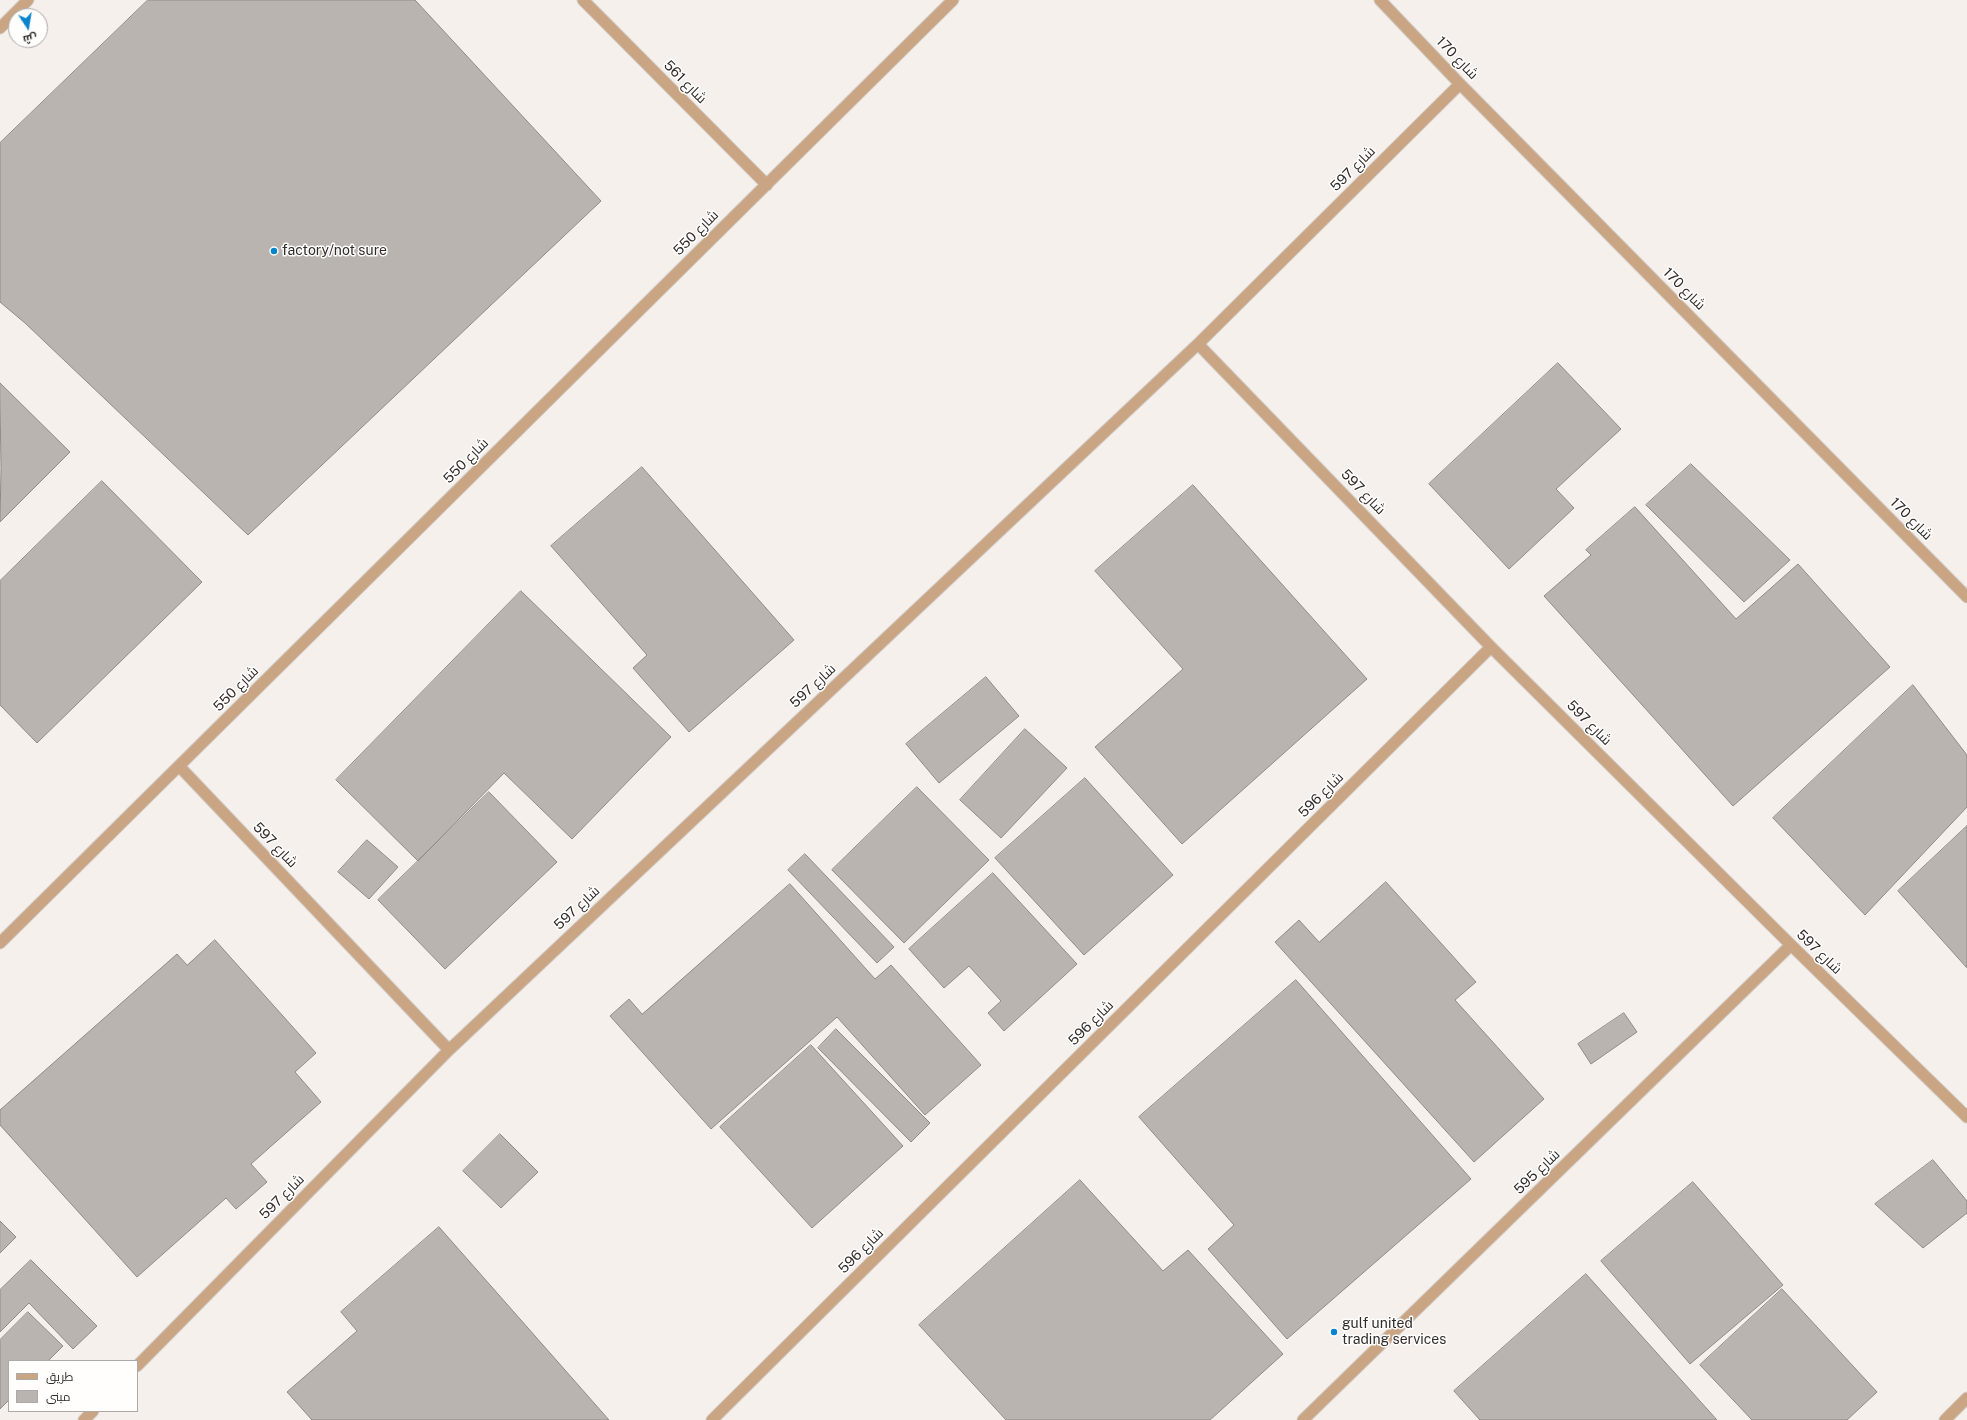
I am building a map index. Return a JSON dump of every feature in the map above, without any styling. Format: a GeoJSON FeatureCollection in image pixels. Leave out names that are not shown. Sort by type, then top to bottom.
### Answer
{"type":"FeatureCollection","features":[{"type":"Feature","properties":{"kind":"street"},"geometry":{"type":"LineString","coordinates":[[0,28],[28,0]]}},
{"type":"Feature","properties":{"kind":"street","name":"شارع 561"},"geometry":{"type":"LineString","coordinates":[[583,0],[766,185]]}},
{"type":"Feature","properties":{"kind":"street","name":"شارع 550"},"geometry":{"type":"LineString","coordinates":[[0,943],[953,0]]}},
{"type":"Feature","properties":{"kind":"street","name":"شارع 170"},"geometry":{"type":"LineString","coordinates":[[1380,0],[1460,84],[1967,597]]}},
{"type":"Feature","properties":{"kind":"street","name":"شارع 597"},"geometry":{"type":"LineString","coordinates":[[138,1365],[449,1050],[1198,344],[1460,84]]}},
{"type":"Feature","properties":{"kind":"street","name":"شارع 597"},"geometry":{"type":"LineString","coordinates":[[1198,344],[1491,647],[1791,946],[1967,1117]]}},
{"type":"Feature","properties":{"kind":"street","name":"شارع 596"},"geometry":{"type":"LineString","coordinates":[[712,1420],[1491,647]]}},
{"type":"Feature","properties":{"kind":"street","name":"شارع 597"},"geometry":{"type":"LineString","coordinates":[[179,766],[449,1050]]}},
{"type":"Feature","properties":{"kind":"street","name":"شارع 595"},"geometry":{"type":"LineString","coordinates":[[1303,1420],[1791,946]]}},
{"type":"Feature","properties":{"kind":"street"},"geometry":{"type":"LineString","coordinates":[[1945,1420],[1967,1398]]}},
{"type":"Feature","properties":{"kind":"street"},"geometry":{"type":"LineString","coordinates":[[84,1420],[92,1412]]}},
{"type":"Feature","properties":{"kind":"building","name":"factory/not sure"},"geometry":{"type":"Polygon","coordinates":[[[148,0],[415,0],[601,201],[248,535],[25,323],[0,302],[0,143],[148,0]]]}},
{"type":"Feature","properties":{"kind":"building"},"geometry":{"type":"Polygon","coordinates":[[[1558,363],[1621,429],[1556,489],[1574,508],[1509,569],[1429,484],[1558,363]]]}},
{"type":"Feature","properties":{"kind":"building"},"geometry":{"type":"Polygon","coordinates":[[[0,383],[70,452],[0,522],[1,468],[0,383]]]}},
{"type":"Feature","properties":{"kind":"building"},"geometry":{"type":"Polygon","coordinates":[[[1691,464],[1790,560],[1744,602],[1646,505],[1691,464]]]}},
{"type":"Feature","properties":{"kind":"building"},"geometry":{"type":"Polygon","coordinates":[[[642,467],[794,640],[689,732],[633,668],[647,655],[551,546],[642,467]]]}},
{"type":"Feature","properties":{"kind":"building"},"geometry":{"type":"Polygon","coordinates":[[[102,481],[202,582],[37,743],[0,705],[0,581],[102,481]]]}},
{"type":"Feature","properties":{"kind":"building"},"geometry":{"type":"Polygon","coordinates":[[[1193,485],[1367,679],[1182,844],[1095,747],[1183,669],[1095,571],[1193,485]]]}},
{"type":"Feature","properties":{"kind":"building"},"geometry":{"type":"Polygon","coordinates":[[[1635,507],[1736,619],[1798,564],[1890,667],[1733,806],[1544,596],[1591,555],[1586,550],[1635,507]]]}},
{"type":"Feature","properties":{"kind":"building"},"geometry":{"type":"Polygon","coordinates":[[[521,591],[671,737],[572,839],[504,773],[418,861],[336,780],[521,591]]]}},
{"type":"Feature","properties":{"kind":"building"},"geometry":{"type":"Polygon","coordinates":[[[986,677],[1019,716],[939,783],[906,744],[986,677]]]}},
{"type":"Feature","properties":{"kind":"building"},"geometry":{"type":"Polygon","coordinates":[[[1913,685],[1967,755],[1967,807],[1865,915],[1773,818],[1913,685]]]}},
{"type":"Feature","properties":{"kind":"building"},"geometry":{"type":"Polygon","coordinates":[[[1025,729],[1067,768],[1001,838],[960,800],[1025,729]]]}},
{"type":"Feature","properties":{"kind":"building"},"geometry":{"type":"Polygon","coordinates":[[[1085,778],[1173,875],[1084,955],[995,858],[1085,778]]]}},
{"type":"Feature","properties":{"kind":"building"},"geometry":{"type":"Polygon","coordinates":[[[917,787],[989,860],[904,943],[832,870],[917,787]]]}},
{"type":"Feature","properties":{"kind":"building"},"geometry":{"type":"Polygon","coordinates":[[[489,792],[557,862],[445,969],[378,900],[489,792]]]}},
{"type":"Feature","properties":{"kind":"building"},"geometry":{"type":"Polygon","coordinates":[[[1967,826],[1967,968],[1898,891],[1967,826]]]}},
{"type":"Feature","properties":{"kind":"building"},"geometry":{"type":"Polygon","coordinates":[[[367,840],[398,867],[369,899],[338,872],[367,840]]]}},
{"type":"Feature","properties":{"kind":"building"},"geometry":{"type":"Polygon","coordinates":[[[805,854],[894,947],[877,963],[788,870],[805,854]]]}},
{"type":"Feature","properties":{"kind":"building"},"geometry":{"type":"Polygon","coordinates":[[[993,873],[1077,964],[1004,1031],[988,1013],[1001,1001],[969,966],[944,988],[909,949],[993,873]]]}},
{"type":"Feature","properties":{"kind":"building"},"geometry":{"type":"Polygon","coordinates":[[[1386,882],[1476,982],[1455,1000],[1544,1099],[1474,1162],[1275,942],[1299,920],[1319,942],[1386,882]]]}},
{"type":"Feature","properties":{"kind":"building"},"geometry":{"type":"Polygon","coordinates":[[[790,884],[875,979],[891,965],[981,1065],[925,1115],[837,1017],[711,1129],[610,1016],[629,999],[642,1014],[790,884]]]}},
{"type":"Feature","properties":{"kind":"building"},"geometry":{"type":"Polygon","coordinates":[[[215,940],[316,1053],[295,1072],[321,1102],[251,1164],[267,1182],[236,1209],[226,1198],[137,1277],[0,1125],[0,1110],[177,954],[187,965],[215,940]]]}},
{"type":"Feature","properties":{"kind":"building"},"geometry":{"type":"Polygon","coordinates":[[[1296,980],[1471,1179],[1287,1339],[1208,1249],[1234,1225],[1139,1117],[1296,980]]]}},
{"type":"Feature","properties":{"kind":"building"},"geometry":{"type":"Polygon","coordinates":[[[1624,1013],[1637,1032],[1591,1064],[1578,1044],[1624,1013]]]}},
{"type":"Feature","properties":{"kind":"building"},"geometry":{"type":"Polygon","coordinates":[[[836,1029],[930,1123],[911,1142],[818,1048],[836,1029]]]}},
{"type":"Feature","properties":{"kind":"building"},"geometry":{"type":"Polygon","coordinates":[[[811,1045],[903,1146],[812,1228],[720,1127],[811,1045]]]}},
{"type":"Feature","properties":{"kind":"building"},"geometry":{"type":"Polygon","coordinates":[[[500,1134],[538,1172],[501,1208],[463,1171],[500,1134]]]}},
{"type":"Feature","properties":{"kind":"building"},"geometry":{"type":"Polygon","coordinates":[[[1933,1160],[1967,1201],[1967,1213],[1923,1248],[1875,1204],[1933,1160]]]}},
{"type":"Feature","properties":{"kind":"building"},"geometry":{"type":"Polygon","coordinates":[[[1080,1180],[1163,1271],[1188,1250],[1283,1354],[1210,1420],[1006,1420],[919,1325],[1080,1180]]]}},
{"type":"Feature","properties":{"kind":"building"},"geometry":{"type":"Polygon","coordinates":[[[1693,1182],[1783,1285],[1690,1364],[1601,1261],[1693,1182]]]}},
{"type":"Feature","properties":{"kind":"building"},"geometry":{"type":"Polygon","coordinates":[[[0,1221],[16,1237],[0,1253],[0,1221]]]}},
{"type":"Feature","properties":{"kind":"building"},"geometry":{"type":"Polygon","coordinates":[[[439,1227],[609,1420],[312,1420],[287,1392],[357,1331],[341,1312],[439,1227]]]}},
{"type":"Feature","properties":{"kind":"building"},"geometry":{"type":"Polygon","coordinates":[[[31,1260],[97,1326],[73,1349],[29,1303],[0,1332],[0,1290],[31,1260]]]}},
{"type":"Feature","properties":{"kind":"building"},"geometry":{"type":"Polygon","coordinates":[[[1586,1274],[1717,1420],[1480,1420],[1454,1391],[1586,1274]]]}},
{"type":"Feature","properties":{"kind":"building"},"geometry":{"type":"Polygon","coordinates":[[[1782,1289],[1877,1392],[1847,1420],[1752,1420],[1700,1365],[1782,1289]]]}},
{"type":"Feature","properties":{"kind":"building"},"geometry":{"type":"Polygon","coordinates":[[[28,1312],[63,1346],[49,1360],[8,1360],[8,1401],[0,1409],[0,1340],[28,1312]]]}},
{"type":"Feature","properties":{"kind":"place","name":"factory/not sure"},"geometry":{"type":"Point","coordinates":[274,251]}},
{"type":"Feature","properties":{"kind":"place","name":"gulf united trading services"},"geometry":{"type":"Point","coordinates":[1334,1332]}}]}
